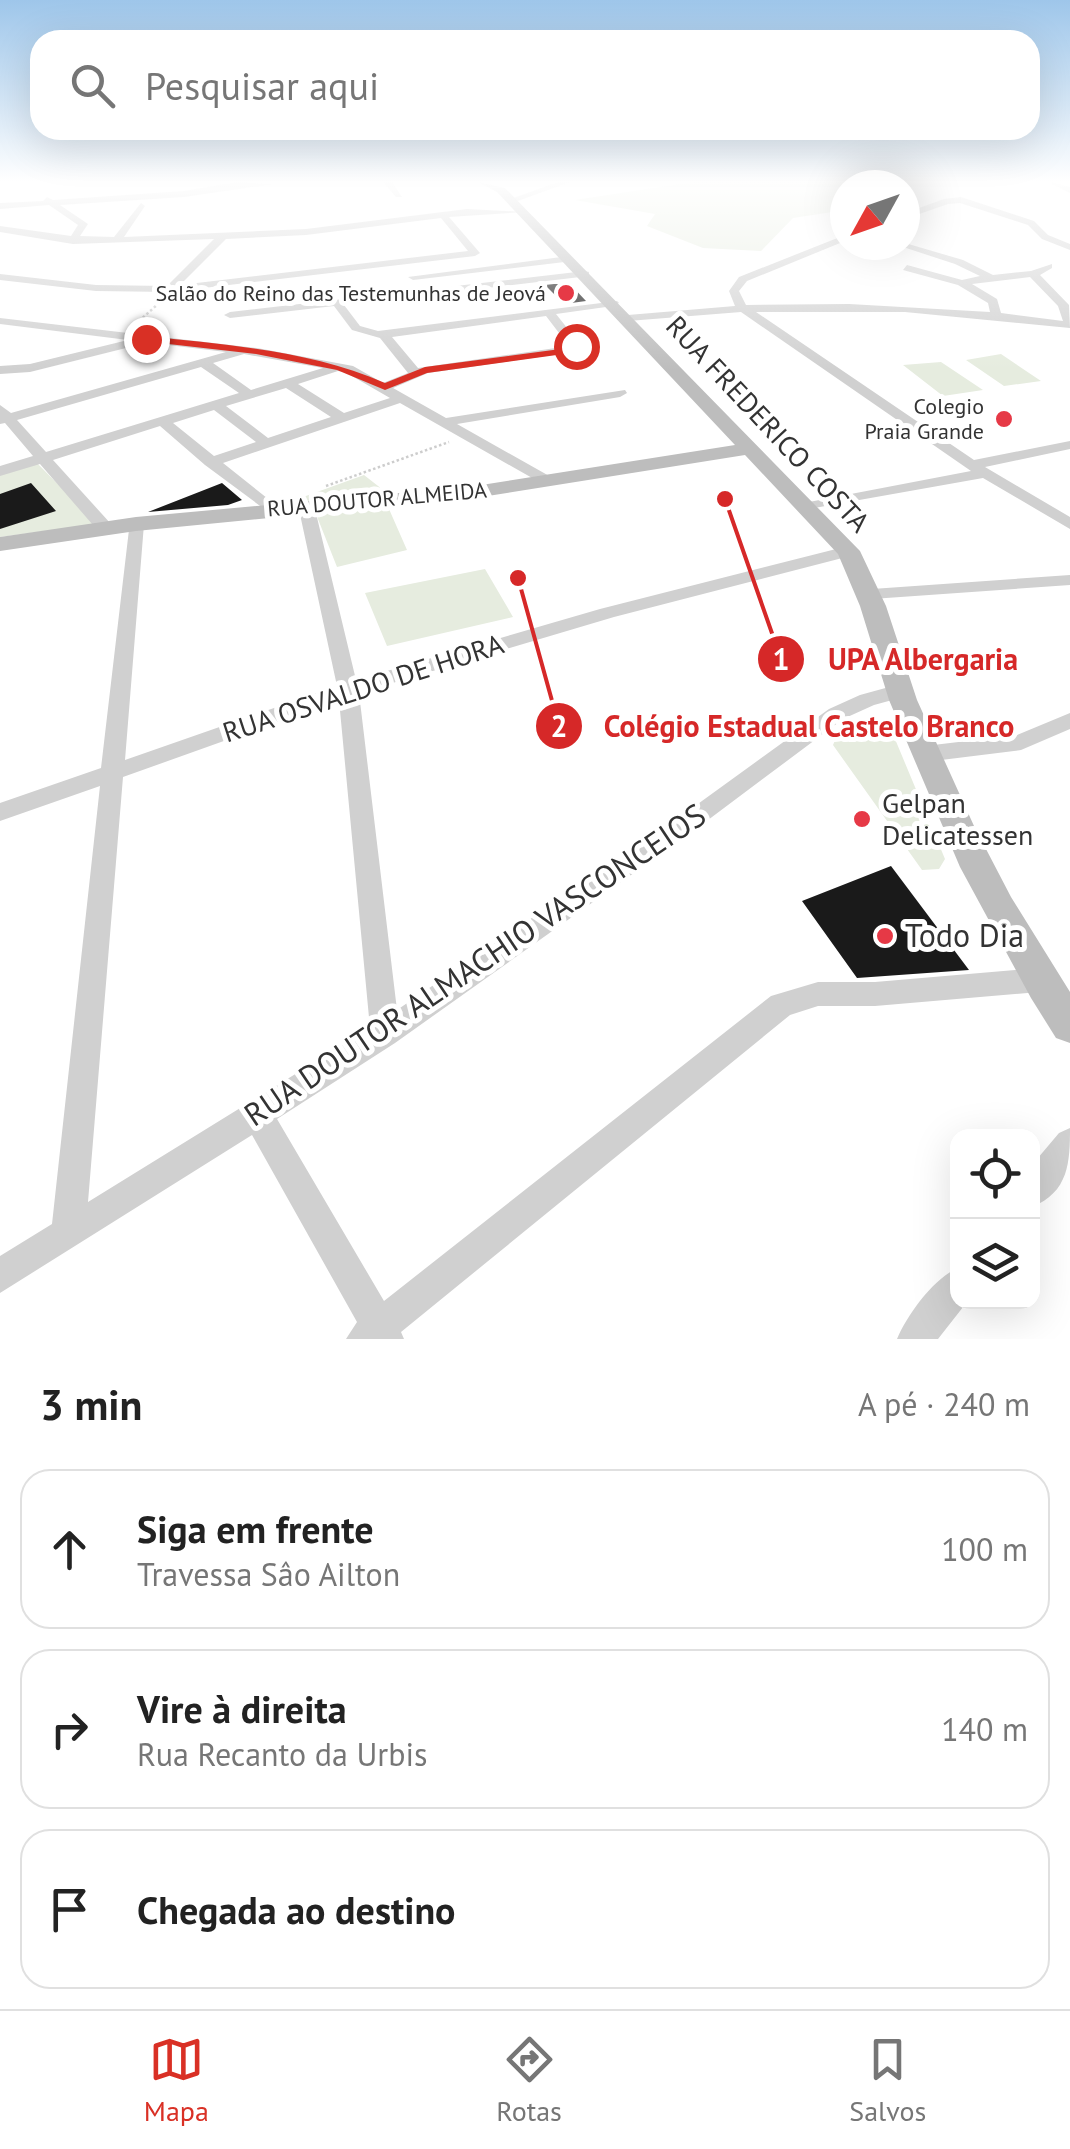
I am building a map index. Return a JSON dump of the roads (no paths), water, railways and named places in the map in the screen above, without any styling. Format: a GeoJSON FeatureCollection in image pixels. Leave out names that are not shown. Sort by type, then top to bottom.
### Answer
{"type":"FeatureCollection","features":[{"type":"Feature","properties":{"kind":"main road","name":"RUA FREDERICO COSTA"},"geometry":{"type":"LineString","coordinates":[[555,244],[810,506],[848,551],[872,594],[900,691],[967,852],[1039,980],[1070,1025]]}},
{"type":"Feature","properties":{"kind":"main road","name":"RUA DOUTOR ALMEIDA"},"geometry":{"type":"LineString","coordinates":[[0,544],[271,509],[456,494],[752,448]]}},
{"type":"Feature","properties":{"kind":"street"},"geometry":{"type":"LineString","coordinates":[[170,289],[215,244]]}},
{"type":"Feature","properties":{"kind":"street"},"geometry":{"type":"LineString","coordinates":[[0,277],[120,290],[170,289],[475,253],[467,244]]}},
{"type":"Feature","properties":{"kind":"street"},"geometry":{"type":"LineString","coordinates":[[829,244],[735,284],[740,306],[979,469],[1070,524]]}},
{"type":"Feature","properties":{"kind":"street"},"geometry":{"type":"LineString","coordinates":[[920,250],[959,262],[990,278]]}},
{"type":"Feature","properties":{"kind":"street"},"geometry":{"type":"LineString","coordinates":[[400,263],[425,292]]}},
{"type":"Feature","properties":{"kind":"street"},"geometry":{"type":"LineString","coordinates":[[962,282],[1033,274],[1048,266]]}},
{"type":"Feature","properties":{"kind":"street"},"geometry":{"type":"LineString","coordinates":[[412,277],[577,267]]}},
{"type":"Feature","properties":{"kind":"street"},"geometry":{"type":"LineString","coordinates":[[230,315],[425,292],[577,267]]}},
{"type":"Feature","properties":{"kind":"street"},"geometry":{"type":"LineString","coordinates":[[908,268],[962,282],[993,300],[996,314]]}},
{"type":"Feature","properties":{"kind":"street"},"geometry":{"type":"LineString","coordinates":[[1033,274],[1062,305],[1070,325]]}},
{"type":"Feature","properties":{"kind":"street"},"geometry":{"type":"LineString","coordinates":[[338,303],[361,331],[384,335],[548,312],[740,306],[938,309],[1070,325]]}},
{"type":"Feature","properties":{"kind":"street"},"geometry":{"type":"LineString","coordinates":[[385,387],[415,372],[576,348],[548,312]]}},
{"type":"Feature","properties":{"kind":"street"},"geometry":{"type":"LineString","coordinates":[[0,321],[246,350],[340,367],[385,387],[546,480]]}},
{"type":"Feature","properties":{"kind":"street"},"geometry":{"type":"LineString","coordinates":[[384,335],[415,372]]}},
{"type":"Feature","properties":{"kind":"street"},"geometry":{"type":"LineString","coordinates":[[0,370],[30,368],[146,339]]}},
{"type":"Feature","properties":{"kind":"street"},"geometry":{"type":"LineString","coordinates":[[3,416],[246,350]]}},
{"type":"Feature","properties":{"kind":"street"},"geometry":{"type":"LineString","coordinates":[[204,363],[250,394]]}},
{"type":"Feature","properties":{"kind":"street"},"geometry":{"type":"LineString","coordinates":[[0,471],[340,367]]}},
{"type":"Feature","properties":{"kind":"street"},"geometry":{"type":"LineString","coordinates":[[288,383],[342,418]]}},
{"type":"Feature","properties":{"kind":"street"},"geometry":{"type":"LineString","coordinates":[[445,422],[620,393]]}},
{"type":"Feature","properties":{"kind":"street"},"geometry":{"type":"LineString","coordinates":[[210,462],[403,398]]}},
{"type":"Feature","properties":{"kind":"street"},"geometry":{"type":"LineString","coordinates":[[216,405],[266,444]]}},
{"type":"Feature","properties":{"kind":"street"},"geometry":{"type":"LineString","coordinates":[[3,416],[105,528]]}},
{"type":"Feature","properties":{"kind":"street"},"geometry":{"type":"LineString","coordinates":[[162,421],[271,509]]}},
{"type":"Feature","properties":{"kind":"street"},"geometry":{"type":"LineString","coordinates":[[810,506],[1070,445]]}},
{"type":"Feature","properties":{"kind":"street"},"geometry":{"type":"LineString","coordinates":[[306,506],[348,689],[385,1034]]}},
{"type":"Feature","properties":{"kind":"street"},"geometry":{"type":"LineString","coordinates":[[68,1234],[136,524]]}},
{"type":"Feature","properties":{"kind":"street","name":"RUA OSVALDO DE HORA"},"geometry":{"type":"LineString","coordinates":[[0,812],[348,689],[608,613],[848,551]]}},
{"type":"Feature","properties":{"kind":"street"},"geometry":{"type":"LineString","coordinates":[[872,594],[1070,580]]}},
{"type":"Feature","properties":{"kind":"street","name":"RUA DOUTOR ALMACHIO VASCONCEIOS"},"geometry":{"type":"LineString","coordinates":[[0,1276],[385,1034],[692,820],[836,714],[900,691]]}},
{"type":"Feature","properties":{"kind":"street"},"geometry":{"type":"LineString","coordinates":[[924,754],[1021,742],[1070,720]]}},
{"type":"Feature","properties":{"kind":"street"},"geometry":{"type":"LineString","coordinates":[[257,1113],[376,1335],[780,1005],[818,994],[874,994],[1039,980]]}},
{"type":"Feature","properties":{"kind":"street"},"geometry":{"type":"LineString","coordinates":[[1040,1181],[1070,1144]]}},
{"type":"Feature","properties":{"kind":"street"},"geometry":{"type":"LineString","coordinates":[[914,1339],[950,1295]]}},
{"type":"Feature","properties":{"kind":"place","name":"Salão do Reino das Testemunhas de Jeová"},"geometry":{"type":"Point","coordinates":[566,293]}},
{"type":"Feature","properties":{"kind":"place","name":"Colegio Praia Grande"},"geometry":{"type":"Point","coordinates":[1004,419]}},
{"type":"Feature","properties":{"kind":"place","name":"UPA Albergaria"},"geometry":{"type":"Point","coordinates":[725,499]}},
{"type":"Feature","properties":{"kind":"place","name":"Colégio Estadual Castelo Branco"},"geometry":{"type":"Point","coordinates":[518,578]}},
{"type":"Feature","properties":{"kind":"place","name":"Gelpan Delicatessen"},"geometry":{"type":"Point","coordinates":[862,819]}},
{"type":"Feature","properties":{"kind":"place","name":"Todo Dia"},"geometry":{"type":"Point","coordinates":[885,936]}}]}
